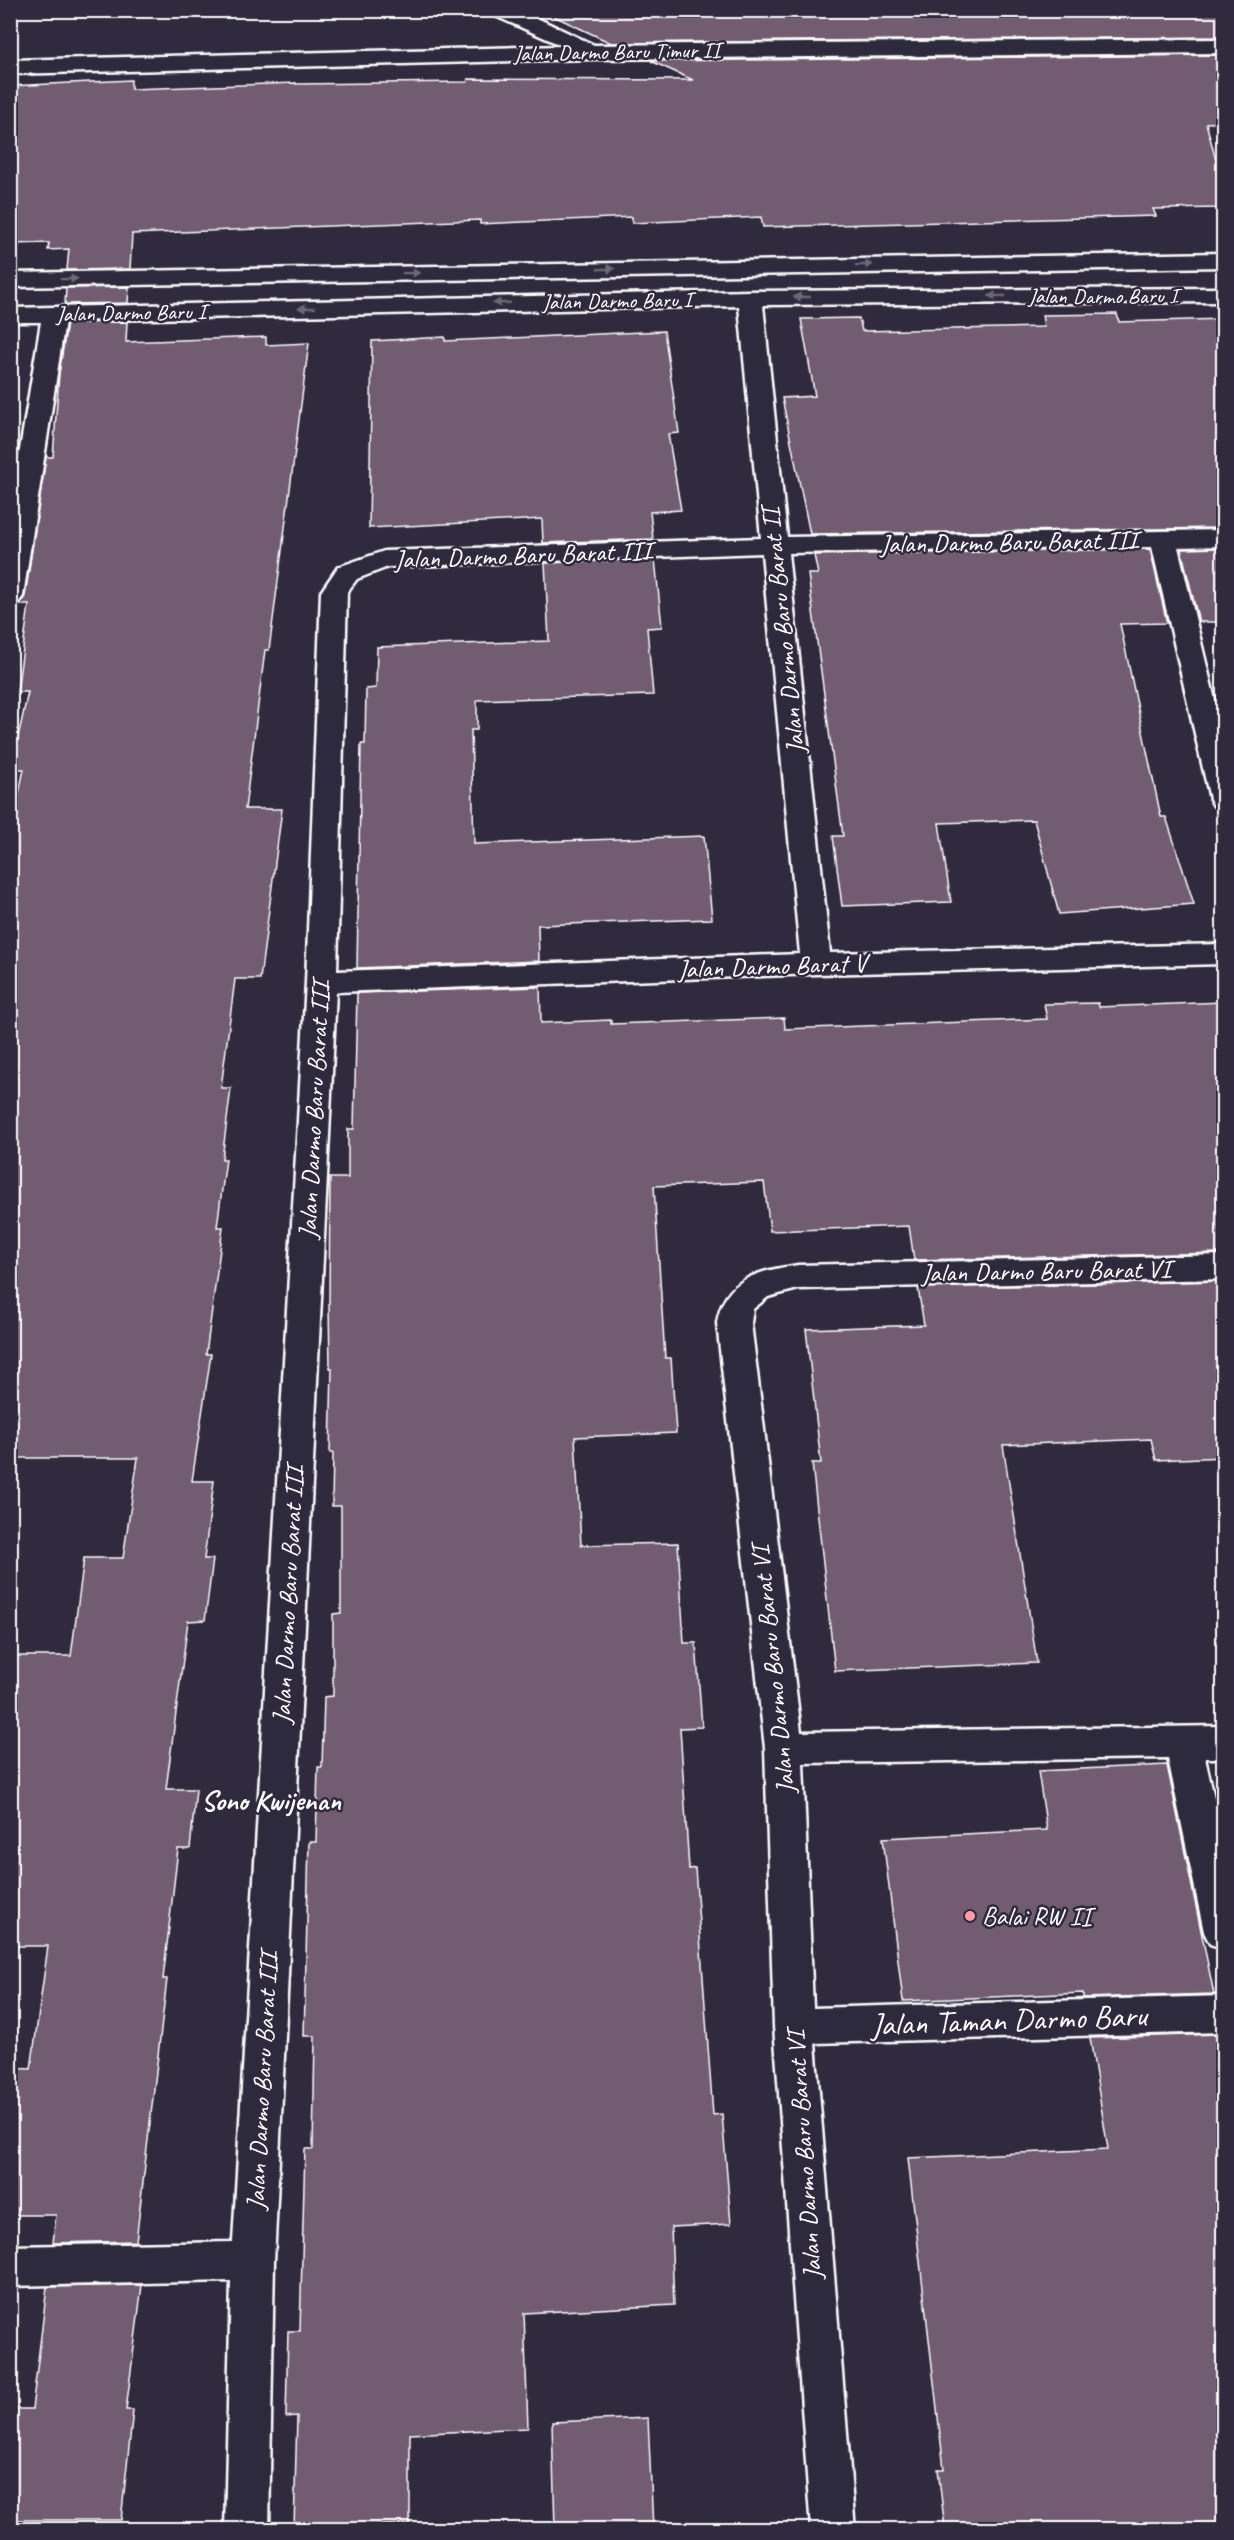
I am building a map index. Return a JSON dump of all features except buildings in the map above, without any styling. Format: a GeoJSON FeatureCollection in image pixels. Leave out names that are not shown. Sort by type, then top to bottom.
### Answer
{"type":"FeatureCollection","features":[{"type":"Feature","properties":{"kind":"street"},"geometry":{"type":"LineString","coordinates":[[501,10],[593,52]]}},
{"type":"Feature","properties":{"kind":"street","name":"Jalan Darmo Baru Timur II"},"geometry":{"type":"LineString","coordinates":[[10,67],[593,52],[1224,46]]}},
{"type":"Feature","properties":{"kind":"street","name":"Jalan Darmo Baru I"},"geometry":{"type":"LineString","coordinates":[[10,280],[1224,260]]}},
{"type":"Feature","properties":{"kind":"street"},"geometry":{"type":"LineString","coordinates":[[361,307],[367,274]]}},
{"type":"Feature","properties":{"kind":"street","name":"Jalan Darmo Baru I"},"geometry":{"type":"LineString","coordinates":[[10,315],[750,298],[1224,295]]}},
{"type":"Feature","properties":{"kind":"street","name":"Jalan Darmo Baru Barat II"},"geometry":{"type":"LineString","coordinates":[[750,298],[816,964]]}},
{"type":"Feature","properties":{"kind":"street"},"geometry":{"type":"LineString","coordinates":[[10,596],[14,553],[54,315]]}},
{"type":"Feature","properties":{"kind":"street","name":"Jalan Darmo Baru Barat III"},"geometry":{"type":"LineString","coordinates":[[247,2529],[253,2261],[321,982],[334,592],[347,573],[384,559],[775,545],[1224,538]]}},
{"type":"Feature","properties":{"kind":"street"},"geometry":{"type":"LineString","coordinates":[[1163,539],[1224,799]]}},
{"type":"Feature","properties":{"kind":"street","name":"Jalan Darmo Barat V"},"geometry":{"type":"LineString","coordinates":[[321,982],[816,964],[1224,954]]}},
{"type":"Feature","properties":{"kind":"street","name":"Jalan Darmo Baru Barat VI"},"geometry":{"type":"LineString","coordinates":[[832,2529],[794,2026],[784,1748],[734,1323],[737,1305],[749,1293],[764,1285],[798,1277],[1224,1267]]}},
{"type":"Feature","properties":{"kind":"street"},"geometry":{"type":"LineString","coordinates":[[1183,1742],[1224,1932]]}},
{"type":"Feature","properties":{"kind":"street"},"geometry":{"type":"LineString","coordinates":[[784,1748],[1224,1742]]}},
{"type":"Feature","properties":{"kind":"street","name":"Jalan Taman Darmo Baru"},"geometry":{"type":"LineString","coordinates":[[794,2026],[1224,2014]]}},
{"type":"Feature","properties":{"kind":"street"},"geometry":{"type":"LineString","coordinates":[[10,2266],[253,2261]]}},
{"type":"Feature","properties":{"kind":"place","name":"Balai RW II"},"geometry":{"type":"Point","coordinates":[970,1916]}},
{"type":"Feature","properties":{"kind":"district","name":"Sono Kwijenan"},"geometry":{"type":"Point","coordinates":[271,1800]}}]}
